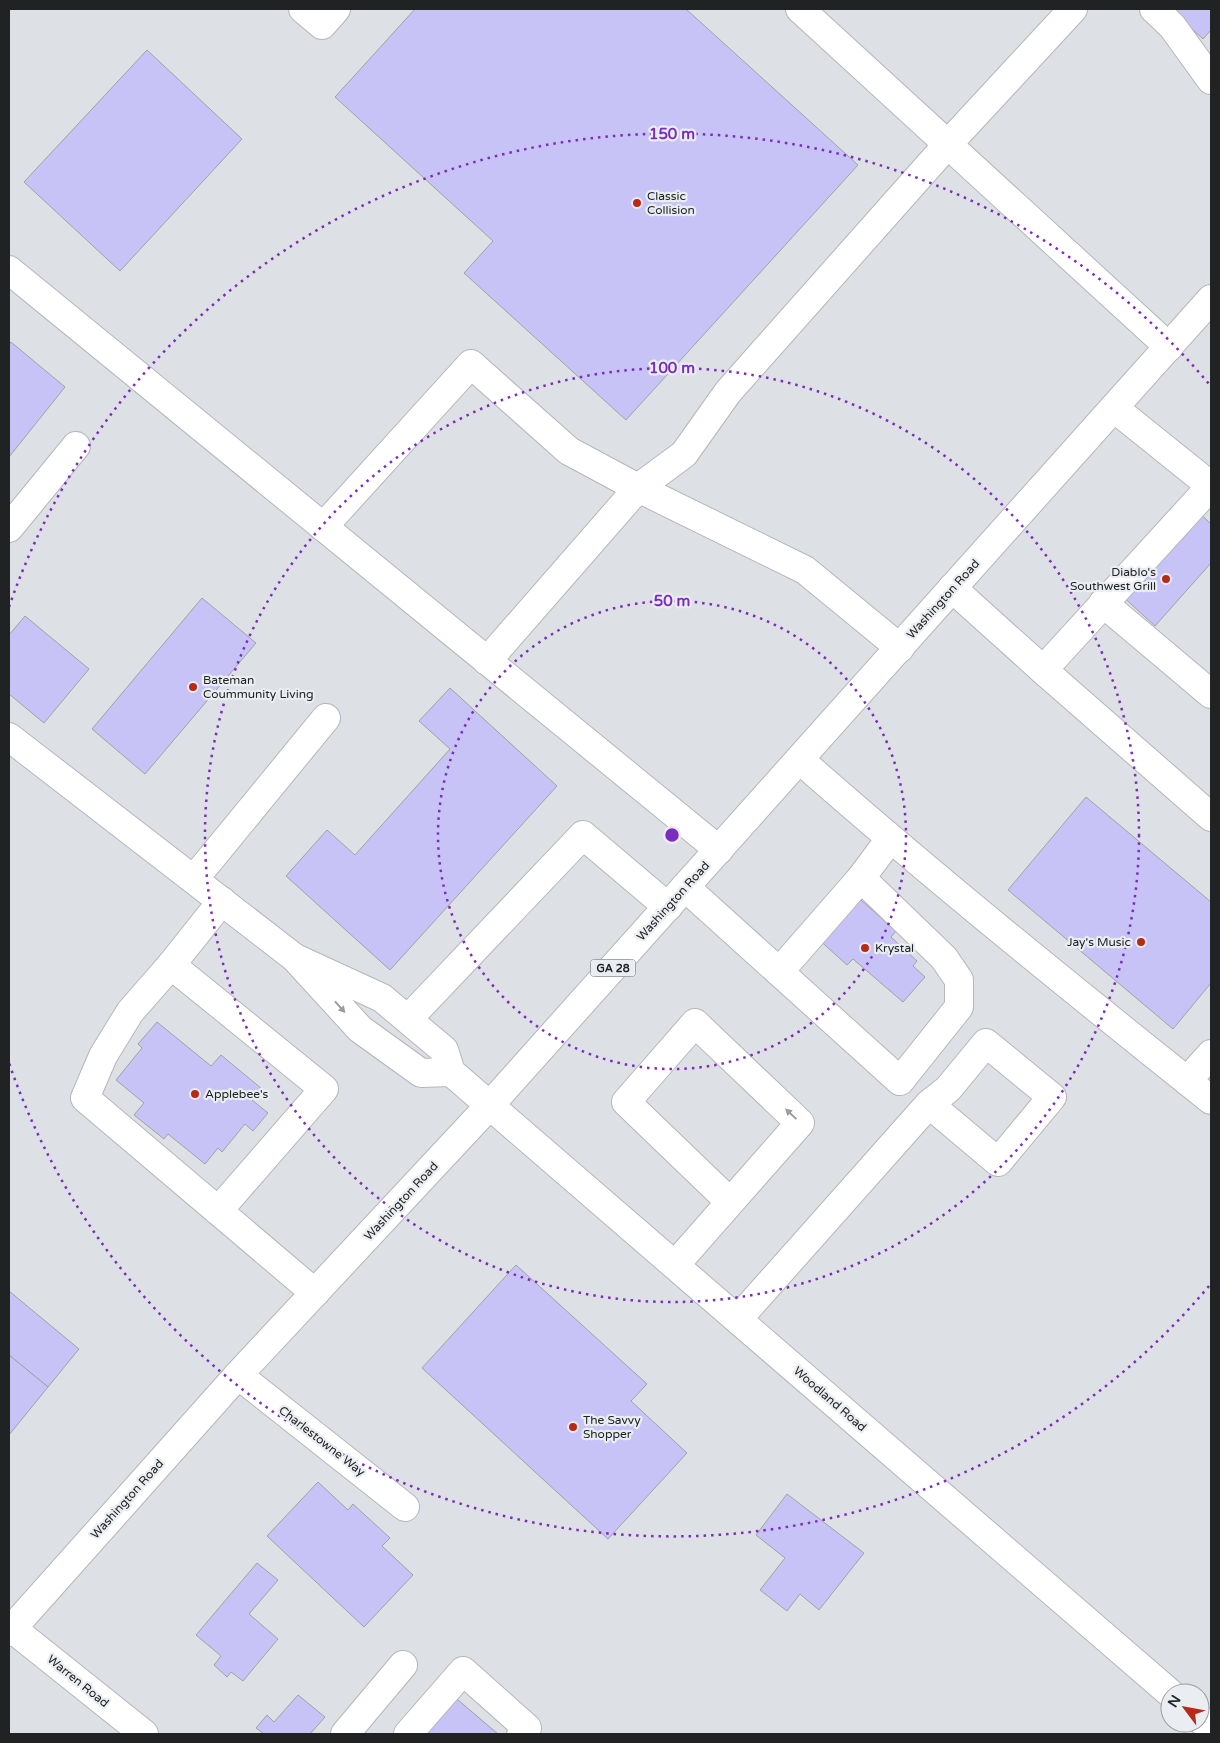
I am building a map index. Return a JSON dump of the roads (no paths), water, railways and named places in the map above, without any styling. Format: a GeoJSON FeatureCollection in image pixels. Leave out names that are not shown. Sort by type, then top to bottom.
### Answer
{"type":"FeatureCollection","features":[{"type":"Feature","properties":{"kind":"main road"},"geometry":{"type":"LineString","coordinates":[[304,9],[322,25],[336,9]]}},
{"type":"Feature","properties":{"kind":"main road"},"geometry":{"type":"LineString","coordinates":[[800,9],[1169,347]]}},
{"type":"Feature","properties":{"kind":"main road"},"geometry":{"type":"LineString","coordinates":[[487,661],[638,488],[684,454],[728,392],[948,144],[1073,9]]}},
{"type":"Feature","properties":{"kind":"main road"},"geometry":{"type":"LineString","coordinates":[[1154,9],[1172,26],[1211,80]]}},
{"type":"Feature","properties":{"kind":"main road"},"geometry":{"type":"LineString","coordinates":[[9,270],[719,850]]}},
{"type":"Feature","properties":{"kind":"main road","name":"Washington Road"},"geometry":{"type":"LineString","coordinates":[[10,1629],[238,1375],[490,1105],[1211,299]]}},
{"type":"Feature","properties":{"kind":"main road"},"geometry":{"type":"LineString","coordinates":[[323,527],[471,364],[569,451],[638,488],[805,570],[900,648]]}},
{"type":"Feature","properties":{"kind":"main road"},"geometry":{"type":"LineString","coordinates":[[1043,670],[1211,486],[1114,408]]}},
{"type":"Feature","properties":{"kind":"main road"},"geometry":{"type":"LineString","coordinates":[[9,528],[76,446]]}},
{"type":"Feature","properties":{"kind":"main road"},"geometry":{"type":"LineString","coordinates":[[952,588],[1211,817]]}},
{"type":"Feature","properties":{"kind":"main road"},"geometry":{"type":"LineString","coordinates":[[1103,603],[1211,694]]}},
{"type":"Feature","properties":{"kind":"main road"},"geometry":{"type":"LineString","coordinates":[[194,880],[326,718]]}},
{"type":"Feature","properties":{"kind":"main road"},"geometry":{"type":"LineString","coordinates":[[9,737],[295,958],[360,1029],[421,1073],[451,1072],[444,1050],[382,998],[295,958]]}},
{"type":"Feature","properties":{"kind":"main road"},"geometry":{"type":"LineString","coordinates":[[800,760],[890,839],[1211,1100]]}},
{"type":"Feature","properties":{"kind":"main road"},"geometry":{"type":"LineString","coordinates":[[408,1020],[582,835],[676,897],[779,972],[900,1081],[959,1007],[959,980],[944,958],[862,878]]}},
{"type":"Feature","properties":{"kind":"main road"},"geometry":{"type":"LineString","coordinates":[[779,972],[862,878],[890,839]]}},
{"type":"Feature","properties":{"kind":"main road"},"geometry":{"type":"LineString","coordinates":[[222,901],[171,965],[130,1012],[103,1056],[84,1098],[315,1293]]}},
{"type":"Feature","properties":{"kind":"main road"},"geometry":{"type":"LineString","coordinates":[[171,965],[324,1089],[218,1211]]}},
{"type":"Feature","properties":{"kind":"main road"},"geometry":{"type":"LineString","coordinates":[[675,1265],[725,1197],[778,1149],[800,1123],[695,1024],[626,1102],[725,1197]]}},
{"type":"Feature","properties":{"kind":"main road"},"geometry":{"type":"LineString","coordinates":[[1187,1081],[1211,1054]]}},
{"type":"Feature","properties":{"kind":"main road","name":"Woodland Road"},"geometry":{"type":"LineString","coordinates":[[451,1072],[1160,1684]]}},
{"type":"Feature","properties":{"kind":"main road"},"geometry":{"type":"LineString","coordinates":[[738,1319],[929,1104]]}},
{"type":"Feature","properties":{"kind":"main road","name":"Charlestowne Way"},"geometry":{"type":"LineString","coordinates":[[238,1375],[405,1507]]}},
{"type":"Feature","properties":{"kind":"main road","name":"Warren Road"},"geometry":{"type":"LineString","coordinates":[[10,1629],[144,1734]]}},
{"type":"Feature","properties":{"kind":"main road"},"geometry":{"type":"LineString","coordinates":[[345,1734],[403,1665]]}},
{"type":"Feature","properties":{"kind":"main road"},"geometry":{"type":"LineString","coordinates":[[408,1734],[463,1671],[527,1728],[521,1734]]}},
{"type":"Feature","properties":{"kind":"place","name":"Classic Collision"},"geometry":{"type":"Point","coordinates":[637,203]}},
{"type":"Feature","properties":{"kind":"place","name":"Diablo's Southwest Grill"},"geometry":{"type":"Point","coordinates":[1166,579]}},
{"type":"Feature","properties":{"kind":"place","name":"Bateman Coummunity Living"},"geometry":{"type":"Point","coordinates":[193,687]}},
{"type":"Feature","properties":{"kind":"place","name":"Jay's Music"},"geometry":{"type":"Point","coordinates":[1141,942]}},
{"type":"Feature","properties":{"kind":"place","name":"Krystal"},"geometry":{"type":"Point","coordinates":[865,948]}},
{"type":"Feature","properties":{"kind":"place","name":"Applebee's"},"geometry":{"type":"Point","coordinates":[195,1094]}},
{"type":"Feature","properties":{"kind":"place","name":"The Savvy Shopper"},"geometry":{"type":"Point","coordinates":[573,1427]}}]}
